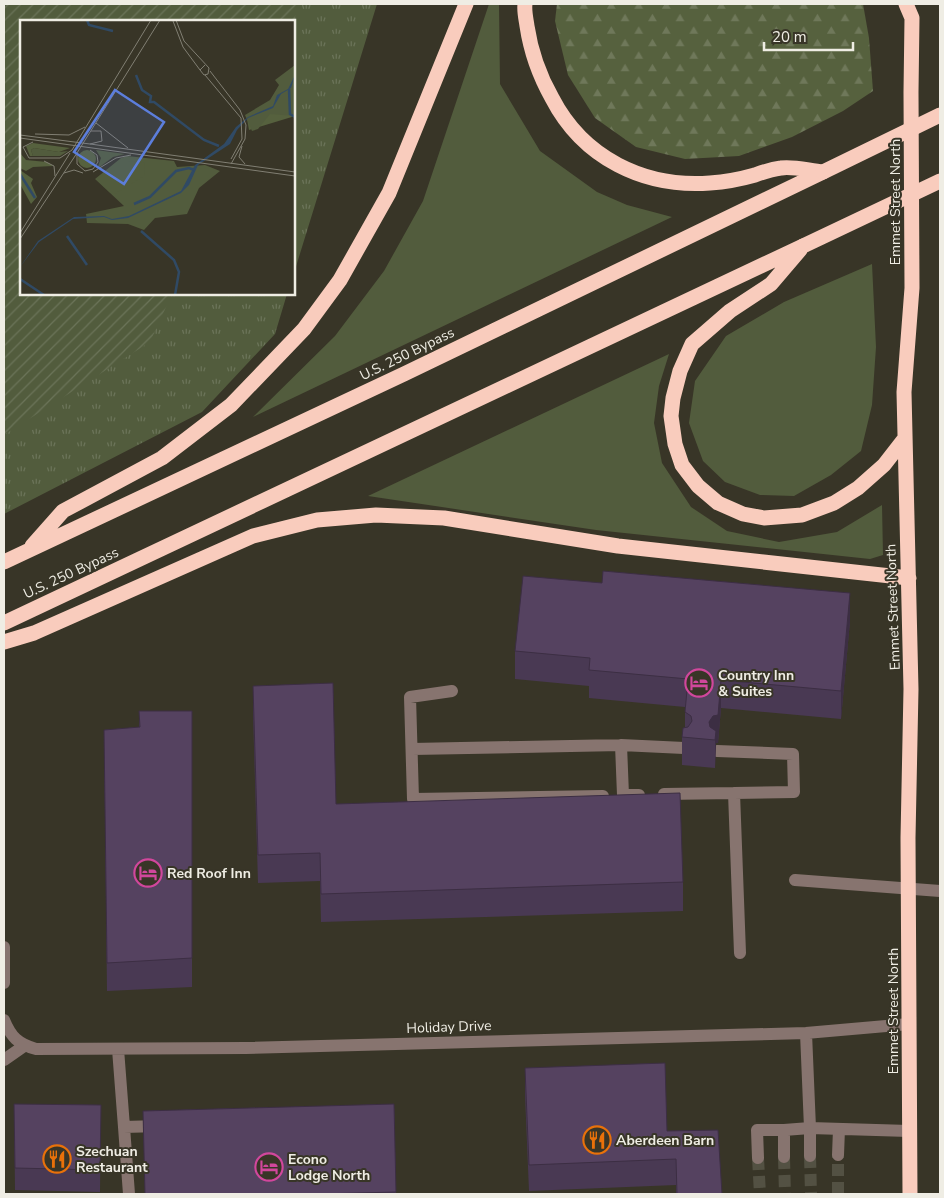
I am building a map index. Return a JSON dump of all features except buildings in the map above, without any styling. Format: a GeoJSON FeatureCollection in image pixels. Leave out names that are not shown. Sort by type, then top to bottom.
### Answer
{"type":"FeatureCollection","features":[{"type":"Feature","properties":{"kind":"highway"},"geometry":{"type":"LineString","coordinates":[[28,551],[64,511],[162,458],[231,405],[304,329],[340,280],[389,193],[466,4]]}},
{"type":"Feature","properties":{"kind":"highway"},"geometry":{"type":"LineString","coordinates":[[525,4],[530,46],[540,75],[557,108],[580,137],[597,153],[621,167],[648,177],[682,183],[710,183],[744,178],[782,168],[822,172]]}},
{"type":"Feature","properties":{"kind":"highway","name":"Emmet Street North"},"geometry":{"type":"LineString","coordinates":[[906,4],[912,18],[912,288],[904,392],[911,689],[908,838],[910,1194]]}},
{"type":"Feature","properties":{"kind":"highway","name":"U.S. 250 Bypass"},"geometry":{"type":"LineString","coordinates":[[4,562],[404,374],[940,115]]}},
{"type":"Feature","properties":{"kind":"highway","name":"U.S. 250 Bypass"},"geometry":{"type":"LineString","coordinates":[[4,623],[940,181]]}},
{"type":"Feature","properties":{"kind":"highway"},"geometry":{"type":"LineString","coordinates":[[803,246],[771,284],[730,311],[692,344],[680,371],[673,398],[671,416],[675,444],[682,465],[698,486],[718,503],[743,514],[764,518],[802,515],[834,502],[858,488],[884,465],[905,438]]}},
{"type":"Feature","properties":{"kind":"highway"},"geometry":{"type":"LineString","coordinates":[[4,642],[34,633],[253,536],[317,520],[376,515],[444,518],[618,546],[908,578]]}},
{"type":"Feature","properties":{"kind":"street"},"geometry":{"type":"LineString","coordinates":[[452,691],[410,697],[413,799],[794,792],[793,754],[717,751]]}},
{"type":"Feature","properties":{"kind":"street"},"geometry":{"type":"LineString","coordinates":[[412,749],[621,745],[684,748]]}},
{"type":"Feature","properties":{"kind":"street"},"geometry":{"type":"LineString","coordinates":[[621,745],[623,795]]}},
{"type":"Feature","properties":{"kind":"street"},"geometry":{"type":"LineString","coordinates":[[734,793],[740,953]]}},
{"type":"Feature","properties":{"kind":"street"},"geometry":{"type":"LineString","coordinates":[[795,880],[940,891]]}},
{"type":"Feature","properties":{"kind":"street"},"geometry":{"type":"LineString","coordinates":[[4,947],[4,983]]}},
{"type":"Feature","properties":{"kind":"street"},"geometry":{"type":"LineString","coordinates":[[4,1020],[10,1034],[24,1046],[4,1060]]}},
{"type":"Feature","properties":{"kind":"street","name":"Holiday Drive"},"geometry":{"type":"LineString","coordinates":[[24,1046],[36,1049],[246,1048],[806,1033],[909,1024]]}},
{"type":"Feature","properties":{"kind":"street"},"geometry":{"type":"LineString","coordinates":[[806,1033],[810,1156]]}},
{"type":"Feature","properties":{"kind":"street"},"geometry":{"type":"LineString","coordinates":[[118,1049],[129,1194]]}},
{"type":"Feature","properties":{"kind":"street"},"geometry":{"type":"LineString","coordinates":[[124,1127],[174,1126]]}},
{"type":"Feature","properties":{"kind":"street"},"geometry":{"type":"LineString","coordinates":[[758,1158],[757,1130],[810,1128],[909,1131]]}},
{"type":"Feature","properties":{"kind":"street"},"geometry":{"type":"LineString","coordinates":[[838,1129],[838,1155]]}},
{"type":"Feature","properties":{"kind":"street"},"geometry":{"type":"LineString","coordinates":[[784,1130],[784,1157]]}},
{"type":"Feature","properties":{"kind":"green space"},"geometry":{"type":"Polygon","coordinates":[[[4,4],[377,4],[295,270],[295,20],[20,20],[20,295],[287,295],[275,334],[202,412],[4,514],[4,4]]]}},
{"type":"Feature","properties":{"kind":"green space"},"geometry":{"type":"Polygon","coordinates":[[[4,4],[301,4],[293,20],[20,20],[20,295],[172,295],[150,342],[4,435],[4,4]]]}},
{"type":"Feature","properties":{"kind":"green space"},"geometry":{"type":"Polygon","coordinates":[[[489,4],[499,4],[500,84],[540,151],[597,192],[627,205],[672,217],[253,417],[335,336],[384,271],[423,201],[489,4]]]}},
{"type":"Feature","properties":{"kind":"green space"},"geometry":{"type":"Polygon","coordinates":[[[557,4],[863,4],[869,38],[873,91],[843,111],[792,137],[739,156],[685,159],[636,147],[595,118],[568,75],[555,21],[557,4]]]}},
{"type":"Feature","properties":{"kind":"green space"},"geometry":{"type":"Polygon","coordinates":[[[872,264],[876,347],[872,405],[861,451],[831,475],[794,496],[760,495],[725,482],[703,461],[689,423],[695,381],[726,336],[784,302],[872,264]]]}},
{"type":"Feature","properties":{"kind":"green space"},"geometry":{"type":"Polygon","coordinates":[[[669,354],[659,386],[654,423],[662,463],[691,507],[727,531],[779,542],[837,532],[882,505],[883,555],[870,559],[596,530],[368,496],[669,354]]]}},
{"type":"Feature","properties":{"kind":"tunnel"},"geometry":{"type":"LineString","coordinates":[[838,1155],[838,1194]]}},
{"type":"Feature","properties":{"kind":"tunnel"},"geometry":{"type":"LineString","coordinates":[[810,1156],[811,1194]]}},
{"type":"Feature","properties":{"kind":"tunnel"},"geometry":{"type":"LineString","coordinates":[[784,1157],[785,1194]]}},
{"type":"Feature","properties":{"kind":"tunnel"},"geometry":{"type":"LineString","coordinates":[[758,1158],[760,1194]]}},
{"type":"Feature","properties":{"kind":"place","name":"Country Inn & Suites"},"geometry":{"type":"Point","coordinates":[699,683]}},
{"type":"Feature","properties":{"kind":"place","name":"Red Roof Inn"},"geometry":{"type":"Point","coordinates":[148,873]}},
{"type":"Feature","properties":{"kind":"place","name":"Aberdeen Barn"},"geometry":{"type":"Point","coordinates":[597,1140]}},
{"type":"Feature","properties":{"kind":"place","name":"Szechuan Restaurant"},"geometry":{"type":"Point","coordinates":[57,1159]}},
{"type":"Feature","properties":{"kind":"place","name":"Econo Lodge North"},"geometry":{"type":"Point","coordinates":[269,1167]}}]}
